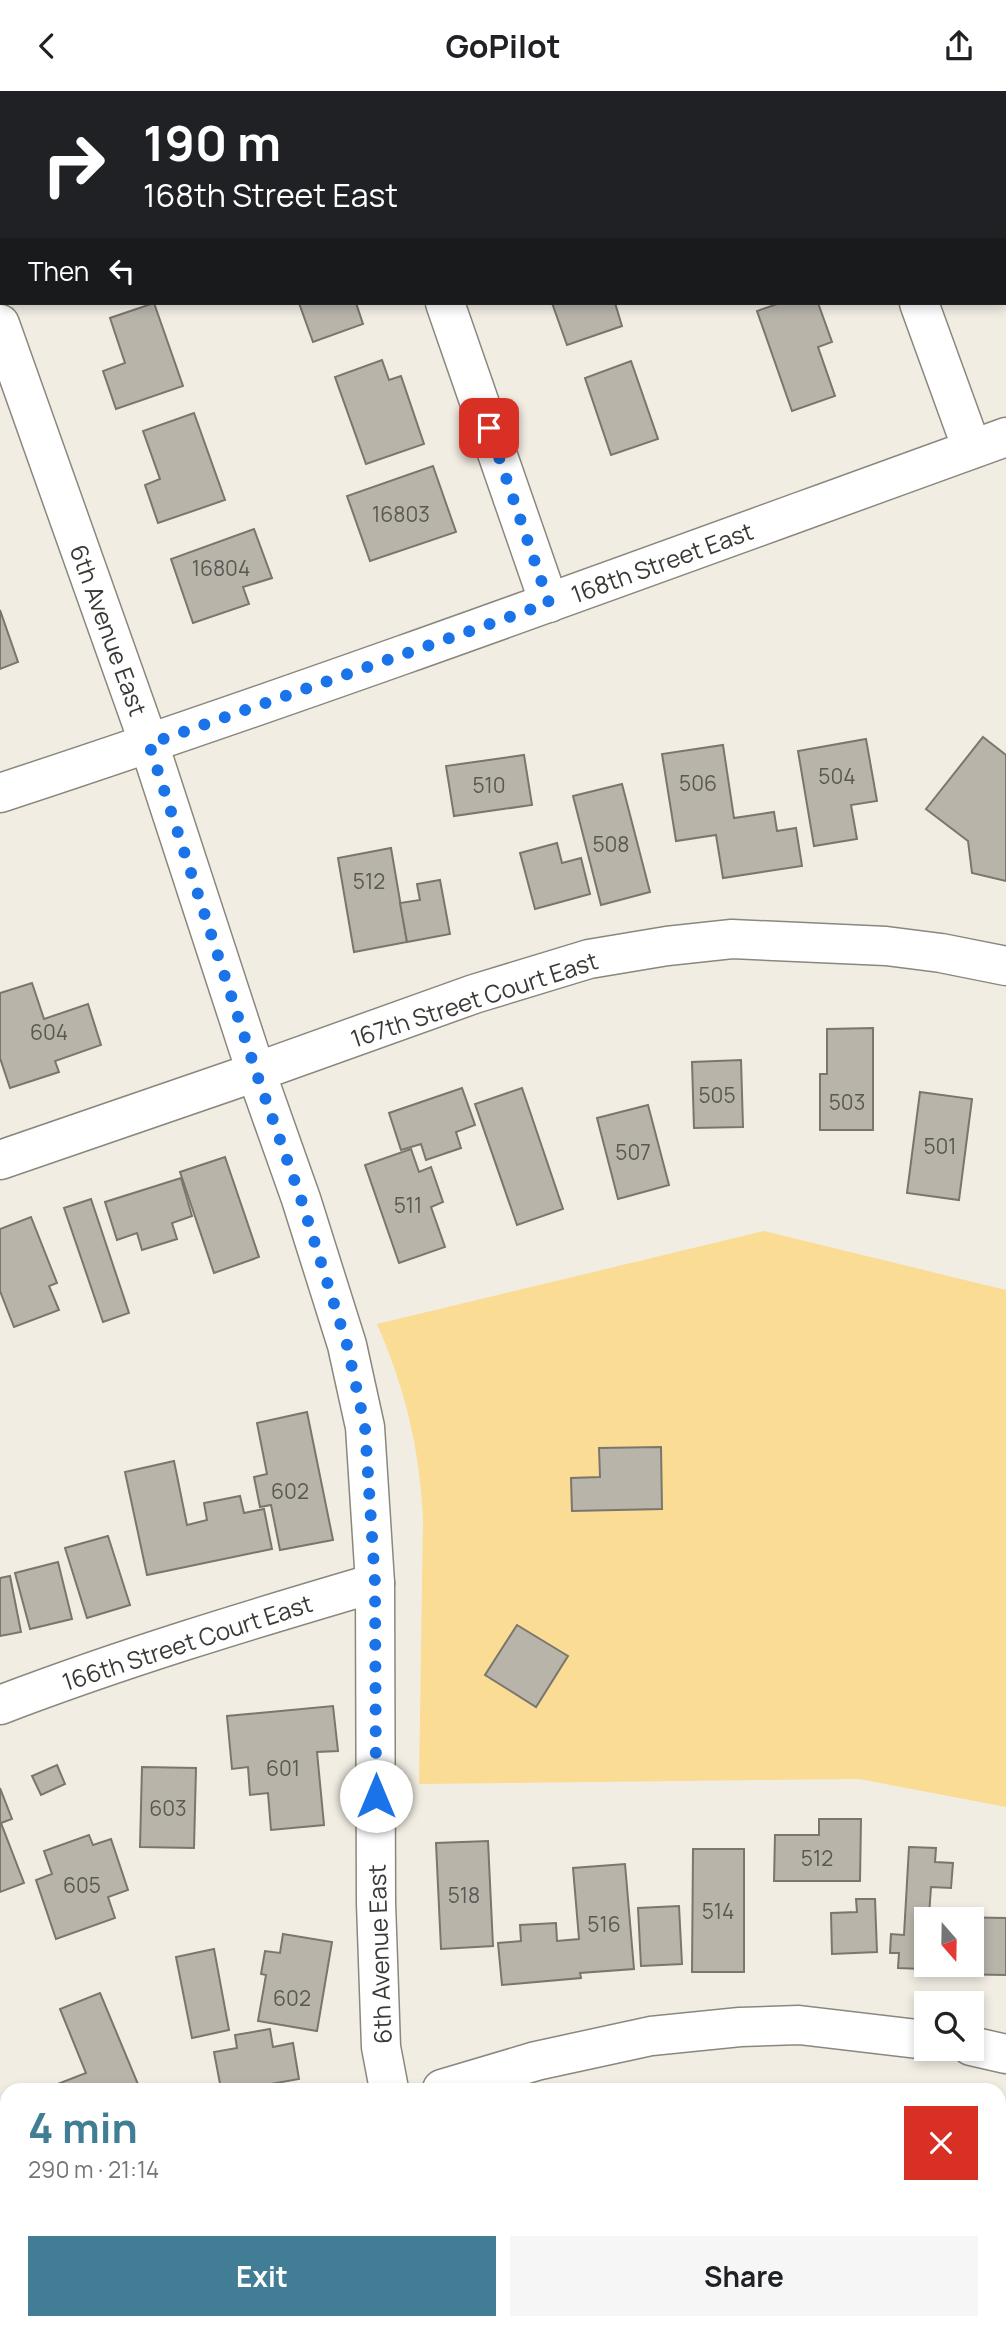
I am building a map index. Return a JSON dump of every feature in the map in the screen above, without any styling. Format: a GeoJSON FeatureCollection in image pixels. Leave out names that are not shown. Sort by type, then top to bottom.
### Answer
{"type":"FeatureCollection","features":[{"type":"Feature","properties":{"kind":"street"},"geometry":{"type":"LineString","coordinates":[[446,305],[549,603]]}},
{"type":"Feature","properties":{"kind":"street"},"geometry":{"type":"LineString","coordinates":[[920,305],[989,443]]}},
{"type":"Feature","properties":{"kind":"street","name":"6th Avenue East"},"geometry":{"type":"LineString","coordinates":[[0,324],[149,744],[347,1345],[365,1427],[375,1583],[376,1903],[381,2047],[387,2083]]}},
{"type":"Feature","properties":{"kind":"street","name":"168th Street East"},"geometry":{"type":"LineString","coordinates":[[0,793],[149,744],[549,603],[989,443]]}},
{"type":"Feature","properties":{"kind":"street","name":"167th Street Court East"},"geometry":{"type":"LineString","coordinates":[[0,1160],[474,994],[589,959],[667,946],[733,939],[886,946],[941,953],[1006,966]]}},
{"type":"Feature","properties":{"kind":"street","name":"166th Street Court East"},"geometry":{"type":"LineString","coordinates":[[0,1705],[74,1677],[236,1623],[375,1583]]}},
{"type":"Feature","properties":{"kind":"street"},"geometry":{"type":"LineString","coordinates":[[462,2083],[537,2061],[651,2036],[740,2027],[799,2025],[914,2039]]}},
{"type":"Feature","properties":{"kind":"street"},"geometry":{"type":"LineString","coordinates":[[984,2049],[1006,2054]]}},
{"type":"Feature","properties":{"kind":"shaded area"},"geometry":{"type":"Polygon","coordinates":[[[764,1231],[1006,1290],[1006,1807],[859,1779],[419,1784],[423,1519],[421,1493],[415,1444],[403,1396],[377,1324],[764,1231]]]}},
{"type":"Feature","properties":{"kind":"building"},"geometry":{"type":"Polygon","coordinates":[[[155,305],[183,386],[116,409],[103,371],[125,363],[110,318],[155,305]]]}},
{"type":"Feature","properties":{"kind":"building"},"geometry":{"type":"Polygon","coordinates":[[[300,305],[357,305],[363,324],[313,342],[300,305]]]}},
{"type":"Feature","properties":{"kind":"building"},"geometry":{"type":"Polygon","coordinates":[[[553,305],[616,305],[622,326],[567,345],[553,305]]]}},
{"type":"Feature","properties":{"kind":"building"},"geometry":{"type":"Polygon","coordinates":[[[774,305],[819,305],[832,342],[818,347],[835,396],[792,411],[757,311],[774,305]]]}},
{"type":"Feature","properties":{"kind":"building"},"geometry":{"type":"Polygon","coordinates":[[[382,360],[389,380],[401,376],[424,444],[366,464],[335,377],[382,360]]]}},
{"type":"Feature","properties":{"kind":"building"},"geometry":{"type":"Polygon","coordinates":[[[631,361],[658,439],[611,455],[585,378],[631,361]]]}},
{"type":"Feature","properties":{"kind":"building"},"geometry":{"type":"Polygon","coordinates":[[[194,413],[225,500],[158,523],[145,485],[160,479],[143,431],[194,413]]]}},
{"type":"Feature","properties":{"kind":"building"},"geometry":{"type":"Polygon","coordinates":[[[433,466],[456,532],[370,561],[347,496],[433,466]]]}},
{"type":"Feature","properties":{"kind":"building"},"geometry":{"type":"Polygon","coordinates":[[[254,529],[272,578],[243,587],[249,604],[193,623],[171,559],[254,529]]]}},
{"type":"Feature","properties":{"kind":"building"},"geometry":{"type":"Polygon","coordinates":[[[0,610],[18,662],[0,669],[0,610]]]}},
{"type":"Feature","properties":{"kind":"building"},"geometry":{"type":"Polygon","coordinates":[[[983,737],[1006,755],[1006,881],[972,873],[968,841],[926,809],[983,737]]]}},
{"type":"Feature","properties":{"kind":"building"},"geometry":{"type":"Polygon","coordinates":[[[866,739],[877,801],[851,805],[857,839],[814,846],[798,751],[866,739]]]}},
{"type":"Feature","properties":{"kind":"building"},"geometry":{"type":"Polygon","coordinates":[[[723,745],[734,818],[774,812],[777,831],[796,828],[802,866],[723,878],[716,835],[676,841],[662,754],[723,745]]]}},
{"type":"Feature","properties":{"kind":"building"},"geometry":{"type":"Polygon","coordinates":[[[524,755],[532,805],[454,816],[446,766],[524,755]]]}},
{"type":"Feature","properties":{"kind":"building"},"geometry":{"type":"Polygon","coordinates":[[[622,784],[650,892],[601,905],[573,796],[622,784]]]}},
{"type":"Feature","properties":{"kind":"building"},"geometry":{"type":"Polygon","coordinates":[[[557,843],[562,863],[581,858],[590,894],[535,909],[520,853],[557,843]]]}},
{"type":"Feature","properties":{"kind":"building"},"geometry":{"type":"Polygon","coordinates":[[[391,848],[407,942],[354,952],[338,858],[391,848]]]}},
{"type":"Feature","properties":{"kind":"building"},"geometry":{"type":"Polygon","coordinates":[[[440,880],[450,934],[407,942],[400,903],[420,900],[417,884],[440,880]]]}},
{"type":"Feature","properties":{"kind":"building"},"geometry":{"type":"Polygon","coordinates":[[[32,983],[44,1019],[88,1004],[101,1045],[55,1061],[59,1072],[10,1088],[0,1058],[0,993],[32,983]]]}},
{"type":"Feature","properties":{"kind":"building"},"geometry":{"type":"Polygon","coordinates":[[[873,1028],[873,1130],[820,1130],[820,1074],[827,1074],[827,1029],[873,1028]]]}},
{"type":"Feature","properties":{"kind":"building"},"geometry":{"type":"Polygon","coordinates":[[[741,1060],[743,1127],[694,1128],[692,1062],[741,1060]]]}},
{"type":"Feature","properties":{"kind":"building"},"geometry":{"type":"Polygon","coordinates":[[[462,1088],[475,1125],[456,1132],[461,1148],[426,1160],[421,1144],[401,1150],[389,1113],[462,1088]]]}},
{"type":"Feature","properties":{"kind":"building"},"geometry":{"type":"Polygon","coordinates":[[[522,1088],[563,1209],[517,1225],[475,1104],[522,1088]]]}},
{"type":"Feature","properties":{"kind":"building"},"geometry":{"type":"Polygon","coordinates":[[[920,1092],[972,1099],[959,1200],[907,1193],[920,1092]]]}},
{"type":"Feature","properties":{"kind":"building"},"geometry":{"type":"Polygon","coordinates":[[[648,1105],[669,1185],[618,1199],[597,1118],[648,1105]]]}},
{"type":"Feature","properties":{"kind":"building"},"geometry":{"type":"Polygon","coordinates":[[[411,1149],[419,1172],[431,1167],[443,1202],[431,1207],[445,1247],[399,1263],[365,1165],[411,1149]]]}},
{"type":"Feature","properties":{"kind":"building"},"geometry":{"type":"Polygon","coordinates":[[[225,1157],[259,1257],[214,1273],[180,1172],[225,1157]]]}},
{"type":"Feature","properties":{"kind":"building"},"geometry":{"type":"Polygon","coordinates":[[[181,1178],[192,1216],[172,1223],[177,1239],[142,1250],[137,1233],[117,1240],[105,1202],[181,1178]]]}},
{"type":"Feature","properties":{"kind":"building"},"geometry":{"type":"Polygon","coordinates":[[[91,1199],[129,1313],[103,1322],[64,1208],[91,1199]]]}},
{"type":"Feature","properties":{"kind":"building"},"geometry":{"type":"Polygon","coordinates":[[[31,1217],[57,1283],[49,1286],[59,1310],[14,1327],[0,1291],[0,1229],[31,1217]]]}},
{"type":"Feature","properties":{"kind":"building"},"geometry":{"type":"Polygon","coordinates":[[[307,1412],[333,1540],[280,1550],[271,1505],[260,1507],[254,1477],[267,1474],[257,1423],[307,1412]]]}},
{"type":"Feature","properties":{"kind":"building"},"geometry":{"type":"Polygon","coordinates":[[[661,1447],[662,1509],[572,1511],[571,1478],[600,1477],[599,1448],[661,1447]]]}},
{"type":"Feature","properties":{"kind":"building"},"geometry":{"type":"Polygon","coordinates":[[[174,1461],[187,1525],[207,1520],[204,1503],[240,1496],[244,1513],[264,1509],[272,1549],[147,1575],[125,1472],[174,1461]]]}},
{"type":"Feature","properties":{"kind":"building"},"geometry":{"type":"Polygon","coordinates":[[[108,1536],[130,1605],[87,1618],[65,1548],[108,1536]]]}},
{"type":"Feature","properties":{"kind":"building"},"geometry":{"type":"Polygon","coordinates":[[[58,1562],[72,1619],[30,1629],[15,1573],[58,1562]]]}},
{"type":"Feature","properties":{"kind":"building"},"geometry":{"type":"Polygon","coordinates":[[[10,1576],[21,1632],[0,1636],[0,1578],[10,1576]]]}},
{"type":"Feature","properties":{"kind":"building"},"geometry":{"type":"Polygon","coordinates":[[[517,1625],[568,1656],[536,1707],[485,1675],[517,1625]]]}},
{"type":"Feature","properties":{"kind":"building"},"geometry":{"type":"Polygon","coordinates":[[[333,1706],[338,1751],[317,1752],[324,1825],[271,1830],[268,1793],[250,1795],[248,1767],[232,1769],[227,1716],[333,1706]]]}},
{"type":"Feature","properties":{"kind":"building"},"geometry":{"type":"Polygon","coordinates":[[[57,1765],[65,1784],[41,1795],[32,1776],[57,1765]]]}},
{"type":"Feature","properties":{"kind":"building"},"geometry":{"type":"Polygon","coordinates":[[[142,1767],[196,1768],[194,1848],[140,1847],[142,1767]]]}},
{"type":"Feature","properties":{"kind":"building"},"geometry":{"type":"Polygon","coordinates":[[[0,1788],[12,1819],[1,1823],[24,1883],[0,1892],[0,1788]]]}},
{"type":"Feature","properties":{"kind":"building"},"geometry":{"type":"Polygon","coordinates":[[[819,1819],[861,1819],[860,1881],[774,1881],[775,1835],[819,1835],[819,1819]]]}},
{"type":"Feature","properties":{"kind":"building"},"geometry":{"type":"Polygon","coordinates":[[[89,1835],[93,1845],[111,1839],[128,1890],[108,1897],[115,1918],[56,1939],[36,1880],[52,1874],[44,1851],[89,1835]]]}},
{"type":"Feature","properties":{"kind":"building"},"geometry":{"type":"Polygon","coordinates":[[[488,1841],[493,1946],[441,1949],[436,1843],[488,1841]]]}},
{"type":"Feature","properties":{"kind":"building"},"geometry":{"type":"Polygon","coordinates":[[[909,1847],[936,1848],[935,1862],[953,1863],[951,1888],[931,1887],[930,1907],[914,1907],[914,1969],[898,1968],[899,1953],[890,1953],[891,1934],[904,1935],[909,1847]]]}},
{"type":"Feature","properties":{"kind":"building"},"geometry":{"type":"Polygon","coordinates":[[[693,1849],[744,1849],[744,1972],[692,1972],[693,1849]]]}},
{"type":"Feature","properties":{"kind":"building"},"geometry":{"type":"Polygon","coordinates":[[[625,1864],[634,1969],[580,1973],[581,1978],[502,1985],[498,1943],[521,1941],[520,1925],[556,1923],[557,1941],[579,1939],[573,1868],[625,1864]]]}},
{"type":"Feature","properties":{"kind":"building"},"geometry":{"type":"Polygon","coordinates":[[[856,1899],[875,1899],[877,1952],[832,1954],[831,1913],[857,1912],[856,1899]]]}},
{"type":"Feature","properties":{"kind":"building"},"geometry":{"type":"Polygon","coordinates":[[[679,1906],[682,1964],[641,1966],[638,1908],[679,1906]]]}},
{"type":"Feature","properties":{"kind":"building"},"geometry":{"type":"Polygon","coordinates":[[[984,1918],[1006,1918],[1006,1975],[984,1975],[984,1918]]]}},
{"type":"Feature","properties":{"kind":"building"},"geometry":{"type":"Polygon","coordinates":[[[283,1934],[332,1942],[317,2031],[258,2021],[266,1975],[261,1974],[265,1951],[280,1953],[283,1934]]]}},
{"type":"Feature","properties":{"kind":"building"},"geometry":{"type":"Polygon","coordinates":[[[214,1949],[229,2030],[192,2038],[176,1957],[214,1949]]]}},
{"type":"Feature","properties":{"kind":"building"},"geometry":{"type":"Polygon","coordinates":[[[100,1993],[138,2083],[60,2083],[86,2073],[60,2009],[100,1993]]]}},
{"type":"Feature","properties":{"kind":"building"},"geometry":{"type":"Polygon","coordinates":[[[270,2029],[273,2047],[293,2043],[299,2079],[277,2083],[220,2083],[214,2052],[237,2048],[235,2035],[270,2029]]]}},
{"type":"Feature","properties":{"kind":"route"},"geometry":{"type":"LineString","coordinates":[[376,1796],[375,1583],[365,1427],[347,1345],[301,1199],[256,1072],[149,744],[549,603],[489,428]]}}]}
